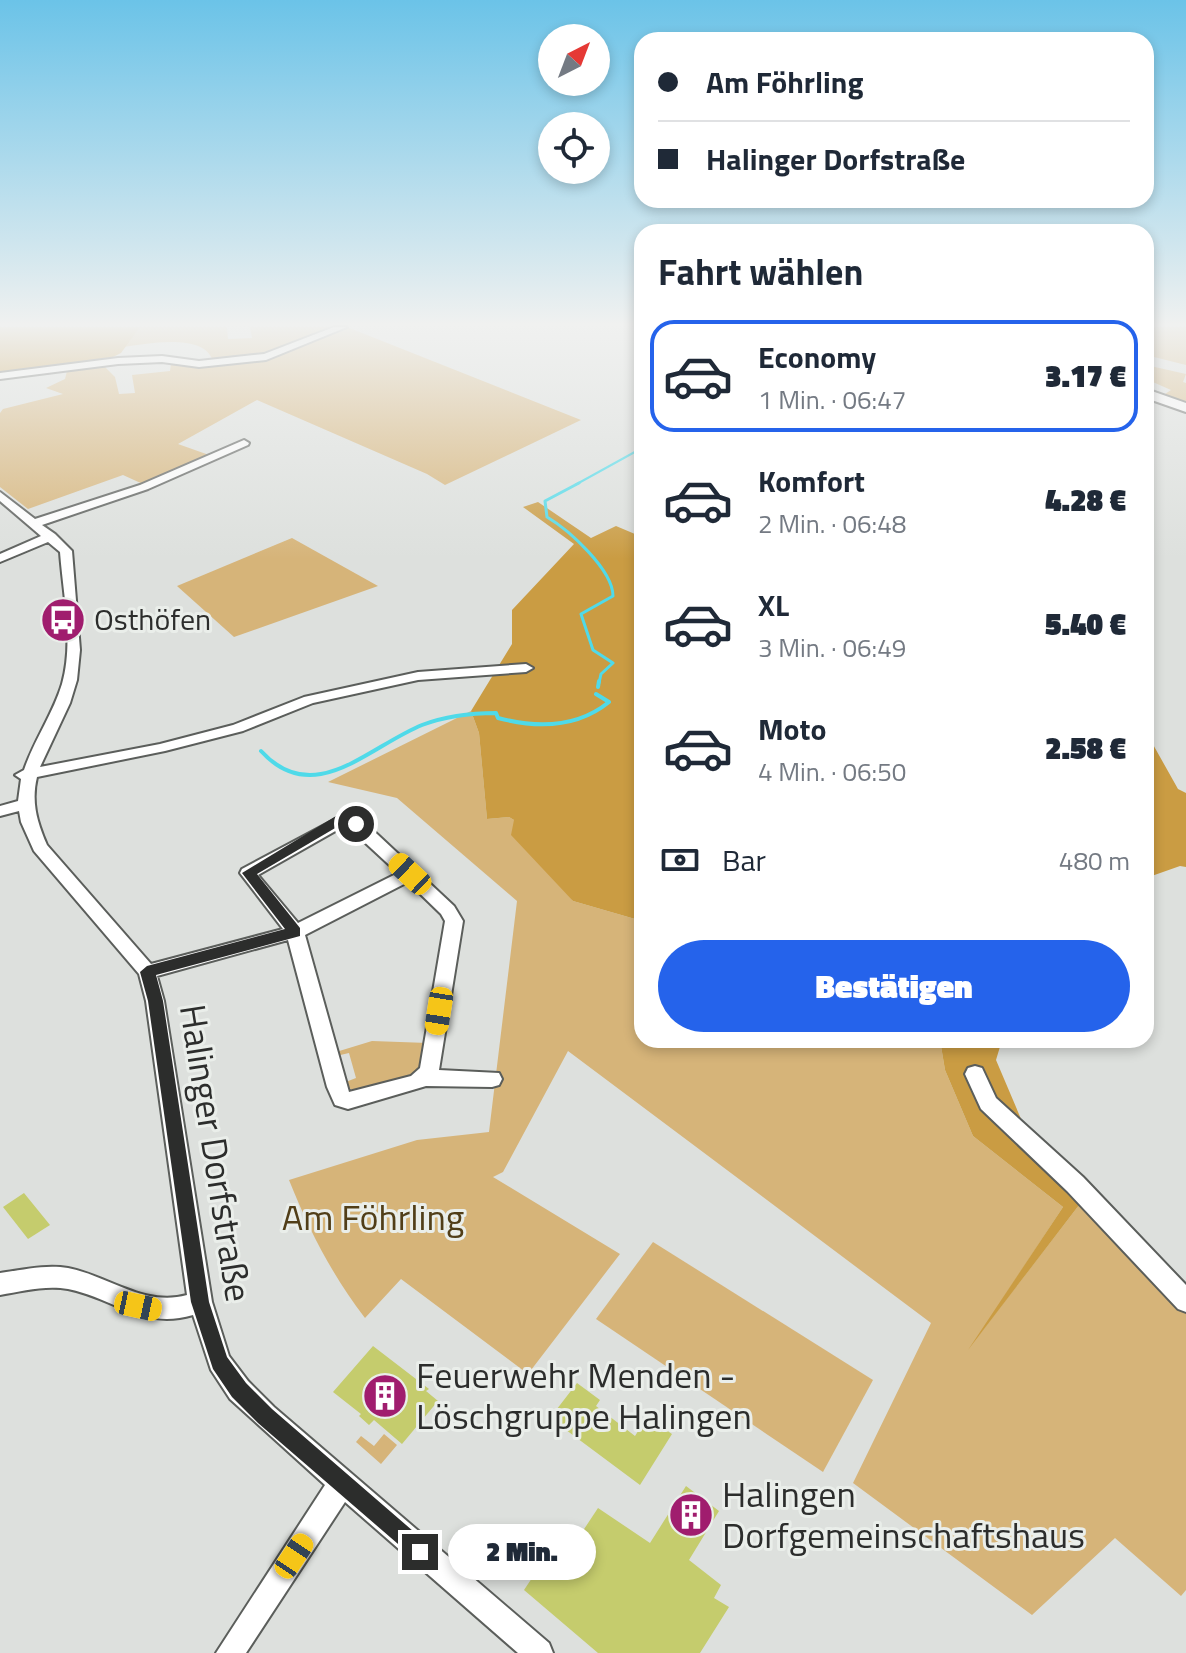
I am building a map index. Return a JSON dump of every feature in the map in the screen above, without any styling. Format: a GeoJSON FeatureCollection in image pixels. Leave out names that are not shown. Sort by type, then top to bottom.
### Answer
{"type":"FeatureCollection","features":[{"type":"Feature","properties":{"kind":"street"},"geometry":{"type":"LineString","coordinates":[[35,523],[144,487],[244,443]]}},
{"type":"Feature","properties":{"kind":"street"},"geometry":{"type":"LineString","coordinates":[[0,495],[66,551],[71,677],[64,701],[23,775],[20,806],[0,811]]}},
{"type":"Feature","properties":{"kind":"street"},"geometry":{"type":"LineString","coordinates":[[0,558],[51,536]]}},
{"type":"Feature","properties":{"kind":"street"},"geometry":{"type":"LineString","coordinates":[[23,775],[160,748],[238,728],[309,700],[418,676],[526,668]]}},
{"type":"Feature","properties":{"kind":"street","name":"Halinger Dorfstraße"},"geometry":{"type":"LineString","coordinates":[[20,806],[27,828],[40,847],[147,972],[155,1001],[200,1302],[219,1362],[239,1390],[539,1653]]}},
{"type":"Feature","properties":{"kind":"street"},"geometry":{"type":"LineString","coordinates":[[425,1078],[429,1072],[454,921],[448,910],[356,824],[345,819],[337,821],[248,873],[295,932],[342,1099],[357,1100],[425,1078],[492,1079]]}},
{"type":"Feature","properties":{"kind":"street"},"geometry":{"type":"LineString","coordinates":[[147,972],[295,932],[410,874]]}},
{"type":"Feature","properties":{"kind":"street"},"geometry":{"type":"LineString","coordinates":[[975,1074],[988,1103],[1075,1184],[1186,1301]]}},
{"type":"Feature","properties":{"kind":"street"},"geometry":{"type":"LineString","coordinates":[[0,1284],[67,1278],[154,1309],[176,1311],[200,1302]]}},
{"type":"Feature","properties":{"kind":"street"},"geometry":{"type":"LineString","coordinates":[[230,1653],[342,1483]]}},
{"type":"Feature","properties":{"kind":"green space"},"geometry":{"type":"Polygon","coordinates":[[[22,404],[250,404],[178,444],[209,455],[145,485],[123,475],[28,509],[0,487],[0,413],[3,409],[22,404]]]}},
{"type":"Feature","properties":{"kind":"green space"},"geometry":{"type":"Polygon","coordinates":[[[267,404],[541,404],[581,420],[445,485],[427,474],[267,404]]]}},
{"type":"Feature","properties":{"kind":"green space"},"geometry":{"type":"Polygon","coordinates":[[[292,538],[378,586],[234,637],[177,586],[292,538]]]}},
{"type":"Feature","properties":{"kind":"green space","name":"Am Föhrling"},"geometry":{"type":"Polygon","coordinates":[[[471,711],[479,733],[487,819],[509,817],[514,820],[573,901],[634,919],[634,1048],[941,1048],[945,1070],[973,1136],[1063,1207],[979,1335],[1086,1196],[1186,1307],[1186,1590],[1181,1596],[1115,1538],[1032,1615],[853,1483],[931,1323],[568,1051],[503,1172],[493,1177],[620,1254],[528,1374],[401,1279],[365,1318],[322,1252],[289,1180],[417,1140],[489,1132],[517,901],[397,798],[328,782],[471,711]]]}},
{"type":"Feature","properties":{"kind":"green space"},"geometry":{"type":"Polygon","coordinates":[[[372,1041],[428,1043],[423,1068],[415,1076],[356,1093],[343,1083],[356,1078],[349,1053],[336,1056],[336,1052],[372,1041]]]}},
{"type":"Feature","properties":{"kind":"green space"},"geometry":{"type":"Polygon","coordinates":[[[653,1242],[873,1380],[823,1472],[596,1319],[653,1242]]]}},
{"type":"Feature","properties":{"kind":"green space"},"geometry":{"type":"Polygon","coordinates":[[[384,1434],[397,1445],[381,1464],[356,1442],[361,1436],[374,1446],[384,1434]]]}},
{"type":"Feature","properties":{"kind":"shaded area"},"geometry":{"type":"Polygon","coordinates":[[[538,502],[591,538],[616,526],[634,534],[634,919],[573,901],[511,835],[514,820],[509,817],[487,819],[479,733],[471,711],[512,644],[512,610],[574,544],[523,507],[538,502]]]}},
{"type":"Feature","properties":{"kind":"shaded area"},"geometry":{"type":"Polygon","coordinates":[[[1154,746],[1178,789],[1186,793],[1186,867],[1180,866],[1154,875],[1154,746]]]}},
{"type":"Feature","properties":{"kind":"shaded area"},"geometry":{"type":"Polygon","coordinates":[[[941,1048],[1000,1048],[996,1060],[1024,1126],[1086,1196],[968,1350],[1063,1207],[973,1136],[945,1070],[941,1048]]]}},
{"type":"Feature","properties":{"kind":"building"},"geometry":{"type":"Polygon","coordinates":[[[24,1193],[50,1225],[28,1239],[3,1207],[24,1193]]]}},
{"type":"Feature","properties":{"kind":"building","name":"Feuerwehr Menden - Löschgruppe Halingen"},"geometry":{"type":"Polygon","coordinates":[[[373,1346],[429,1389],[426,1391],[438,1401],[402,1444],[374,1420],[369,1425],[359,1416],[361,1414],[333,1392],[373,1346]]]}},
{"type":"Feature","properties":{"kind":"building"},"geometry":{"type":"Polygon","coordinates":[[[577,1383],[600,1400],[596,1406],[635,1436],[647,1417],[672,1434],[640,1485],[550,1418],[577,1383]]]}},
{"type":"Feature","properties":{"kind":"building"},"geometry":{"type":"Polygon","coordinates":[[[686,1486],[719,1511],[689,1560],[721,1585],[714,1598],[729,1607],[700,1653],[598,1653],[524,1590],[546,1557],[559,1567],[598,1508],[650,1543],[686,1486]]]}},
{"type":"Feature","properties":{"kind":"waterway"},"geometry":{"type":"LineString","coordinates":[[575,485],[634,452]]}},
{"type":"Feature","properties":{"kind":"waterway"},"geometry":{"type":"LineString","coordinates":[[579,483],[545,501],[547,517],[588,552],[611,586],[613,596],[581,614],[593,650],[613,663],[601,674],[599,683]]}},
{"type":"Feature","properties":{"kind":"waterway"},"geometry":{"type":"LineString","coordinates":[[598,687],[599,681]]}},
{"type":"Feature","properties":{"kind":"waterway"},"geometry":{"type":"LineString","coordinates":[[261,751],[281,767],[301,774],[321,774],[341,768],[431,722],[496,713],[498,718],[556,724],[584,717],[609,702],[596,694]]}},
{"type":"Feature","properties":{"kind":"place","name":"Osthöfen"},"geometry":{"type":"Point","coordinates":[63,620]}},
{"type":"Feature","properties":{"kind":"place","name":"Feuerwehr Menden - Löschgruppe Halingen"},"geometry":{"type":"Point","coordinates":[385,1396]}},
{"type":"Feature","properties":{"kind":"place","name":"Halingen Dorfgemeinschaftshaus"},"geometry":{"type":"Point","coordinates":[691,1515]}},
{"type":"Feature","properties":{"kind":"route"},"geometry":{"type":"LineString","coordinates":[[356,824],[341,819],[248,873],[251,881],[295,932],[147,972],[155,1001],[200,1302],[219,1362],[239,1390],[265,1416],[420,1552]]}}]}
